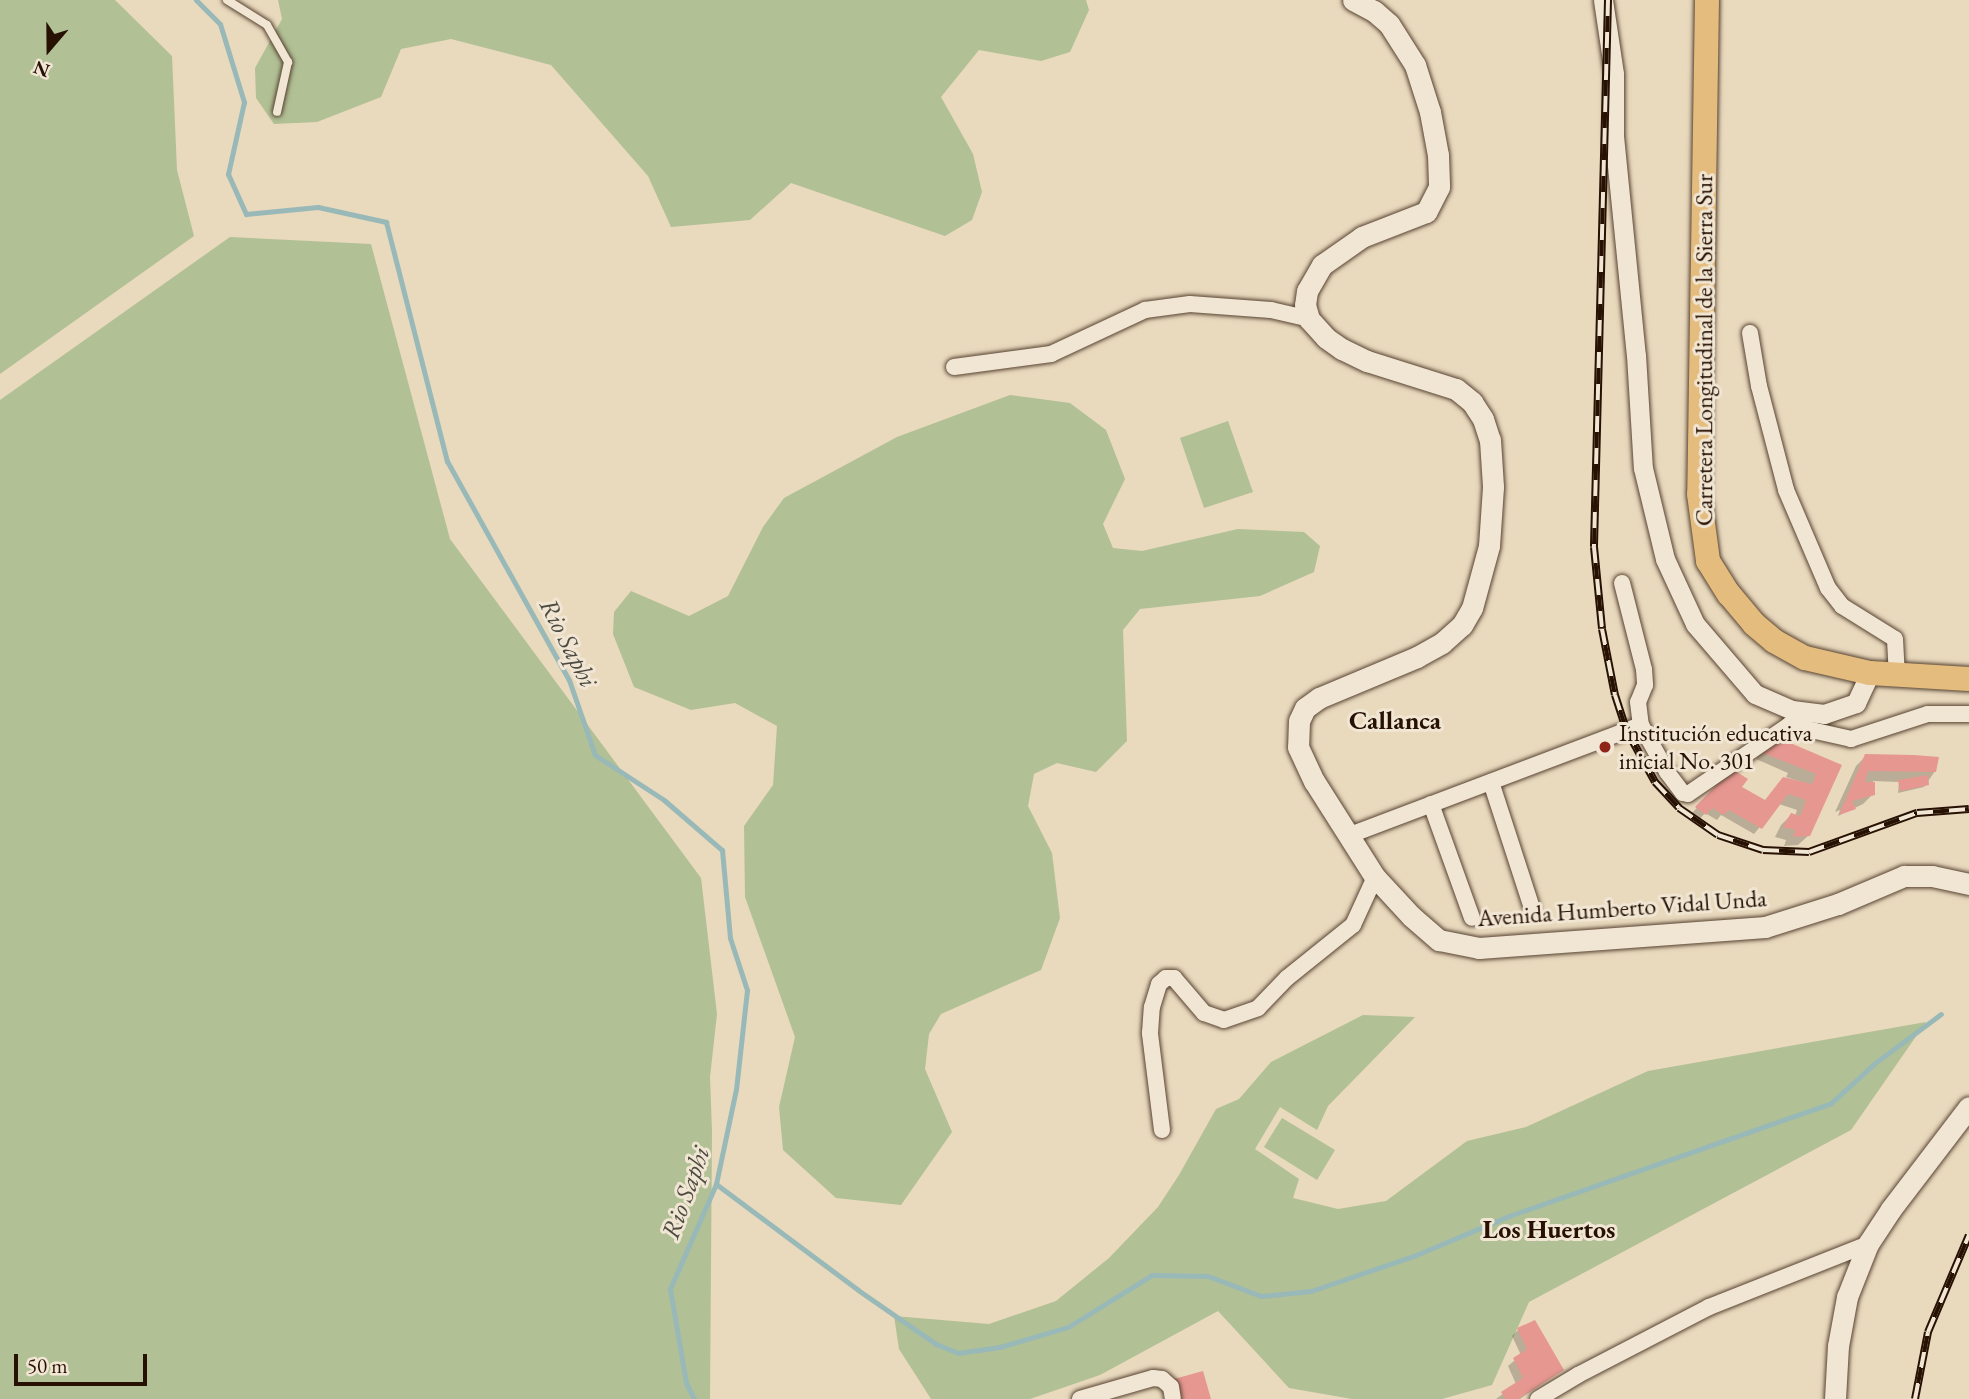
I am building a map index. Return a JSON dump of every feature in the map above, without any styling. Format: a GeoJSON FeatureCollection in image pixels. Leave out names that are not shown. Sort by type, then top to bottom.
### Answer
{"type":"FeatureCollection","features":[{"type":"Feature","properties":{"kind":"highway","name":"Carretera Longitudinal de la Sierra Sur"},"geometry":{"type":"LineString","coordinates":[[1707,0],[1699,494],[1708,561],[1728,594],[1774,641],[1805,658],[1870,673],[1969,679]]}},
{"type":"Feature","properties":{"kind":"main road"},"geometry":{"type":"LineString","coordinates":[[1309,319],[1305,305],[1307,291],[1322,265],[1362,237],[1426,212],[1439,187],[1436,144],[1415,65],[1389,24],[1374,11],[1353,0]]}},
{"type":"Feature","properties":{"kind":"main road","name":"Avenida Humberto Vidal Unda"},"geometry":{"type":"LineString","coordinates":[[1309,319],[1326,338],[1367,361],[1456,389],[1472,402],[1483,419],[1490,440],[1493,487],[1489,546],[1472,608],[1462,625],[1443,643],[1417,657],[1319,698],[1305,708],[1299,721],[1298,747],[1314,781],[1376,877],[1412,916],[1439,940],[1479,948],[1765,927],[1838,904],[1904,876],[1932,876],[1969,884]]}},
{"type":"Feature","properties":{"kind":"main road"},"geometry":{"type":"LineString","coordinates":[[1835,1399],[1838,1346],[1847,1297],[1868,1244],[1969,1107]]}},
{"type":"Feature","properties":{"kind":"street"},"geometry":{"type":"LineString","coordinates":[[1603,0],[1614,74],[1614,136],[1636,355],[1643,468],[1665,559],[1695,624],[1755,694],[1792,710],[1824,714],[1856,702],[1870,673]]}},
{"type":"Feature","properties":{"kind":"street"},"geometry":{"type":"LineString","coordinates":[[954,368],[1051,354],[1145,310],[1190,304],[1271,310],[1309,319]]}},
{"type":"Feature","properties":{"kind":"street"},"geometry":{"type":"LineString","coordinates":[[1750,333],[1759,386],[1786,490],[1828,588],[1842,606],[1895,639],[1897,675]]}},
{"type":"Feature","properties":{"kind":"street"},"geometry":{"type":"LineString","coordinates":[[1622,583],[1644,669],[1645,685],[1638,702],[1641,725],[1661,764],[1683,793],[1688,794],[1789,725]]}},
{"type":"Feature","properties":{"kind":"street"},"geometry":{"type":"LineString","coordinates":[[1776,703],[1789,725],[1851,739],[1927,714],[1969,714]]}},
{"type":"Feature","properties":{"kind":"street"},"geometry":{"type":"LineString","coordinates":[[1350,835],[1641,725]]}},
{"type":"Feature","properties":{"kind":"street"},"geometry":{"type":"LineString","coordinates":[[1491,782],[1532,908]]}},
{"type":"Feature","properties":{"kind":"street"},"geometry":{"type":"LineString","coordinates":[[1431,804],[1472,918]]}},
{"type":"Feature","properties":{"kind":"street"},"geometry":{"type":"LineString","coordinates":[[1162,1130],[1150,1033],[1152,1007],[1159,984],[1166,978],[1174,978],[1205,1013],[1224,1020],[1258,1009],[1287,978],[1353,925],[1376,877]]}},
{"type":"Feature","properties":{"kind":"street"},"geometry":{"type":"LineString","coordinates":[[1538,1399],[1578,1375],[1709,1307],[1868,1244]]}},
{"type":"Feature","properties":{"kind":"street"},"geometry":{"type":"LineString","coordinates":[[1080,1399],[1153,1378],[1162,1379],[1171,1387],[1173,1399]]}},
{"type":"Feature","properties":{"kind":"lane"},"geometry":{"type":"LineString","coordinates":[[227,0],[267,25],[288,62],[277,112]]}},
{"type":"Feature","properties":{"kind":"green space"},"geometry":{"type":"Polygon","coordinates":[[[0,0],[115,0],[172,56],[177,170],[194,236],[0,374],[0,0]]]}},
{"type":"Feature","properties":{"kind":"green space"},"geometry":{"type":"Polygon","coordinates":[[[278,0],[1086,0],[1089,10],[1070,52],[1041,61],[979,50],[941,97],[973,154],[982,192],[972,220],[945,236],[791,183],[750,220],[671,227],[648,176],[551,65],[451,39],[401,49],[381,97],[317,122],[274,124],[256,98],[255,68],[282,19],[278,0]]]}},
{"type":"Feature","properties":{"kind":"green space"},"geometry":{"type":"Polygon","coordinates":[[[230,237],[371,244],[450,539],[701,878],[717,1014],[710,1077],[710,1399],[0,1399],[0,400],[230,237]]]}},
{"type":"Feature","properties":{"kind":"green space"},"geometry":{"type":"Polygon","coordinates":[[[1010,395],[1070,403],[1106,430],[1125,479],[1103,524],[1113,548],[1142,551],[1238,529],[1304,532],[1320,546],[1314,572],[1260,596],[1140,609],[1123,630],[1127,741],[1096,772],[1057,763],[1034,774],[1028,806],[1052,853],[1060,918],[1041,970],[941,1014],[929,1034],[925,1069],[952,1132],[901,1205],[836,1198],[783,1150],[779,1107],[795,1037],[745,897],[744,826],[773,785],[777,726],[735,703],[691,710],[634,687],[613,634],[614,612],[631,591],[689,616],[728,596],[763,527],[784,498],[897,437],[1010,395]]]}},
{"type":"Feature","properties":{"kind":"green space"},"geometry":{"type":"Polygon","coordinates":[[[1228,421],[1253,492],[1204,508],[1180,438],[1228,421]]]}},
{"type":"Feature","properties":{"kind":"green space"},"geometry":{"type":"Polygon","coordinates":[[[1363,1015],[1415,1017],[1328,1106],[1317,1130],[1280,1107],[1255,1149],[1299,1179],[1293,1198],[1338,1209],[1386,1201],[1467,1141],[1526,1127],[1648,1071],[1926,1022],[1851,1130],[1529,1302],[1492,1385],[1442,1399],[1352,1399],[1289,1388],[1218,1311],[1100,1375],[1030,1399],[931,1399],[899,1349],[894,1316],[989,1324],[1056,1301],[1109,1258],[1158,1207],[1216,1109],[1239,1099],[1271,1062],[1363,1015]]]}},
{"type":"Feature","properties":{"kind":"green space"},"geometry":{"type":"Polygon","coordinates":[[[1282,1118],[1335,1150],[1317,1180],[1264,1147],[1282,1118]]]}},
{"type":"Feature","properties":{"kind":"building"},"geometry":{"type":"Polygon","coordinates":[[[1774,736],[1842,765],[1810,836],[1793,837],[1795,830],[1783,827],[1791,813],[1800,816],[1806,800],[1788,794],[1762,829],[1729,810],[1724,815],[1712,808],[1706,815],[1695,807],[1732,769],[1748,779],[1742,787],[1765,800],[1783,777],[1812,784],[1816,774],[1760,752],[1774,736]]]}},
{"type":"Feature","properties":{"kind":"building"},"geometry":{"type":"Polygon","coordinates":[[[1865,754],[1939,757],[1936,772],[1868,771],[1865,782],[1875,782],[1875,795],[1852,801],[1856,809],[1839,815],[1865,754]]]}},
{"type":"Feature","properties":{"kind":"building"},"geometry":{"type":"Polygon","coordinates":[[[1928,775],[1929,785],[1900,791],[1898,780],[1928,775]]]}},
{"type":"Feature","properties":{"kind":"building"},"geometry":{"type":"Polygon","coordinates":[[[1535,1320],[1564,1370],[1518,1399],[1506,1399],[1501,1392],[1523,1378],[1513,1358],[1527,1349],[1517,1328],[1535,1320]]]}},
{"type":"Feature","properties":{"kind":"building"},"geometry":{"type":"Polygon","coordinates":[[[1203,1371],[1211,1399],[1180,1399],[1174,1379],[1203,1371]]]}},
{"type":"Feature","properties":{"kind":"waterway","name":"Rio Saphi"},"geometry":{"type":"LineString","coordinates":[[196,0],[220,24],[244,102],[228,174],[246,214],[318,207],[386,222],[447,461],[569,680],[595,755],[664,800],[722,850],[730,938],[747,990],[736,1089],[716,1184],[670,1289],[686,1383],[694,1399]]}},
{"type":"Feature","properties":{"kind":"waterway"},"geometry":{"type":"LineString","coordinates":[[716,1184],[858,1290],[936,1344],[958,1353],[1000,1347],[1068,1327],[1152,1275],[1208,1276],[1261,1296],[1311,1291],[1416,1255],[1509,1216],[1831,1103],[1875,1063],[1941,1014]]}},
{"type":"Feature","properties":{"kind":"railway"},"geometry":{"type":"LineString","coordinates":[[1608,0],[1594,547],[1602,629],[1615,695],[1627,731],[1655,782],[1679,808],[1718,835],[1763,850],[1809,852],[1917,813],[1969,809]]}},
{"type":"Feature","properties":{"kind":"railway"},"geometry":{"type":"LineString","coordinates":[[1915,1399],[1928,1332],[1969,1235]]}},
{"type":"Feature","properties":{"kind":"place","name":"Institución educativa inicial No. 301"},"geometry":{"type":"Point","coordinates":[1605,747]}},
{"type":"Feature","properties":{"kind":"district","name":"Callanca"},"geometry":{"type":"Point","coordinates":[1395,721]}},
{"type":"Feature","properties":{"kind":"district","name":"Los Huertos"},"geometry":{"type":"Point","coordinates":[1549,1230]}}]}
